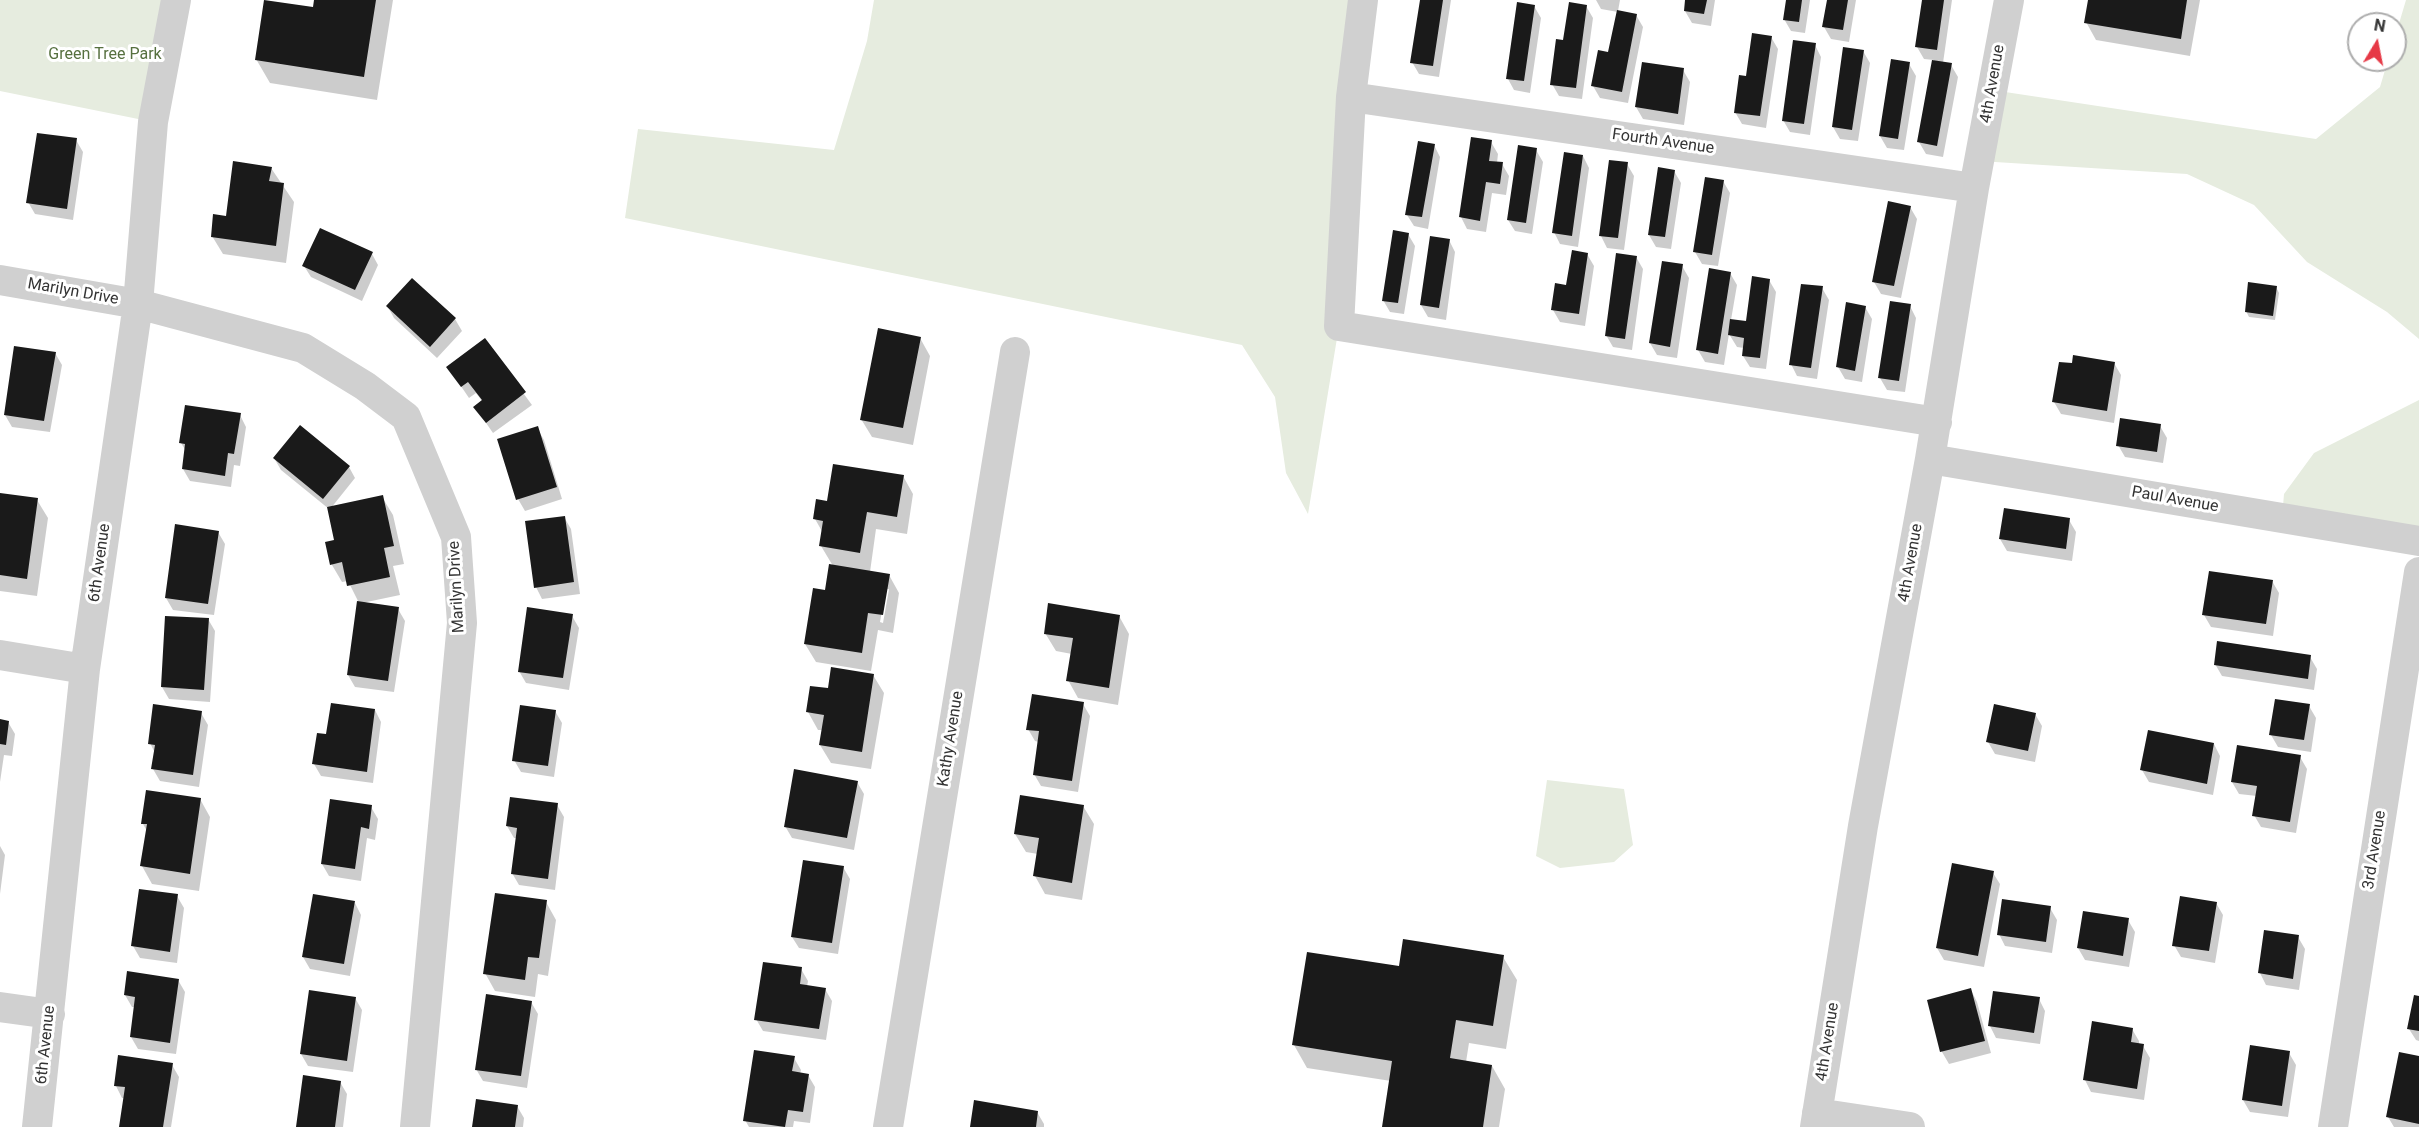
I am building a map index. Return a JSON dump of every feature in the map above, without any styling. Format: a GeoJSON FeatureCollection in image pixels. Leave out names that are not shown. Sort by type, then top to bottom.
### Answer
{"type":"FeatureCollection","features":[{"type":"Feature","properties":{"kind":"street","name":"6th Avenue"},"geometry":{"type":"LineString","coordinates":[[37,1127],[85,669],[138,304],[153,122],[176,0]]}},
{"type":"Feature","properties":{"kind":"street"},"geometry":{"type":"LineString","coordinates":[[1362,0],[1351,97],[1339,326],[1936,422]]}},
{"type":"Feature","properties":{"kind":"street","name":"4th Avenue"},"geometry":{"type":"LineString","coordinates":[[1816,1120],[1863,826],[1930,459],[1974,188],[2009,0]]}},
{"type":"Feature","properties":{"kind":"street","name":"Fourth Avenue"},"geometry":{"type":"LineString","coordinates":[[1351,97],[1974,188]]}},
{"type":"Feature","properties":{"kind":"street","name":"Marilyn Drive"},"geometry":{"type":"LineString","coordinates":[[0,280],[138,304],[303,348],[365,386],[406,417],[456,537],[462,623],[415,1127]]}},
{"type":"Feature","properties":{"kind":"street","name":"Kathy Avenue"},"geometry":{"type":"LineString","coordinates":[[888,1127],[1015,352]]}},
{"type":"Feature","properties":{"kind":"street","name":"Paul Avenue"},"geometry":{"type":"LineString","coordinates":[[1930,459],[2419,541]]}},
{"type":"Feature","properties":{"kind":"street","name":"3rd Avenue"},"geometry":{"type":"LineString","coordinates":[[2333,1127],[2419,572]]}},
{"type":"Feature","properties":{"kind":"street"},"geometry":{"type":"LineString","coordinates":[[0,655],[85,669]]}},
{"type":"Feature","properties":{"kind":"street"},"geometry":{"type":"LineString","coordinates":[[0,1007],[50,1014]]}},
{"type":"Feature","properties":{"kind":"street"},"geometry":{"type":"LineString","coordinates":[[1816,1120],[1910,1127]]}},
{"type":"Feature","properties":{"kind":"green space","name":"Green Tree Park"},"geometry":{"type":"Polygon","coordinates":[[[0,0],[176,0],[153,122],[0,91],[0,0]]]}},
{"type":"Feature","properties":{"kind":"green space"},"geometry":{"type":"Polygon","coordinates":[[[874,0],[1363,0],[1339,326],[1308,514],[1286,473],[1275,397],[1242,345],[625,218],[638,129],[834,150],[867,41],[874,0]]]}},
{"type":"Feature","properties":{"kind":"green space"},"geometry":{"type":"Polygon","coordinates":[[[2406,0],[2419,0],[2419,339],[2387,312],[2307,262],[2254,205],[2187,174],[1979,161],[1992,90],[2316,139],[2380,87],[2384,72],[2407,72],[2407,12],[2402,12],[2406,0]]]}},
{"type":"Feature","properties":{"kind":"green space"},"geometry":{"type":"Polygon","coordinates":[[[2419,400],[2419,541],[2282,518],[2284,494],[2314,453],[2419,400]]]}},
{"type":"Feature","properties":{"kind":"green space"},"geometry":{"type":"Polygon","coordinates":[[[1547,780],[1624,789],[1633,845],[1614,862],[1560,868],[1536,856],[1547,780]]]}},
{"type":"Feature","properties":{"kind":"building"},"geometry":{"type":"Polygon","coordinates":[[[264,0],[313,7],[314,0],[376,0],[364,77],[255,60],[264,0]]]}},
{"type":"Feature","properties":{"kind":"building"},"geometry":{"type":"Polygon","coordinates":[[[1420,0],[1443,0],[1433,66],[1410,63],[1420,0]]]}},
{"type":"Feature","properties":{"kind":"building"},"geometry":{"type":"Polygon","coordinates":[[[1685,0],[1707,0],[1704,14],[1684,11],[1685,0]]]}},
{"type":"Feature","properties":{"kind":"building"},"geometry":{"type":"Polygon","coordinates":[[[1786,0],[1802,0],[1799,22],[1783,20],[1786,0]]]}},
{"type":"Feature","properties":{"kind":"building"},"geometry":{"type":"Polygon","coordinates":[[[1827,0],[1848,0],[1843,30],[1822,27],[1827,0]]]}},
{"type":"Feature","properties":{"kind":"building"},"geometry":{"type":"Polygon","coordinates":[[[1922,0],[1944,0],[1937,50],[1915,47],[1922,0]]]}},
{"type":"Feature","properties":{"kind":"building"},"geometry":{"type":"Polygon","coordinates":[[[2088,0],[2187,0],[2181,39],[2084,23],[2088,0]]]}},
{"type":"Feature","properties":{"kind":"building"},"geometry":{"type":"Polygon","coordinates":[[[1517,2],[1535,5],[1524,81],[1506,79],[1517,2]]]}},
{"type":"Feature","properties":{"kind":"building"},"geometry":{"type":"Polygon","coordinates":[[[1569,2],[1587,5],[1576,88],[1550,85],[1556,39],[1563,40],[1569,2]]]}},
{"type":"Feature","properties":{"kind":"building"},"geometry":{"type":"Polygon","coordinates":[[[1617,10],[1637,14],[1622,92],[1591,86],[1598,50],[1608,52],[1617,10]]]}},
{"type":"Feature","properties":{"kind":"building"},"geometry":{"type":"Polygon","coordinates":[[[1752,33],[1772,36],[1760,116],[1734,113],[1739,75],[1746,76],[1752,33]]]}},
{"type":"Feature","properties":{"kind":"building"},"geometry":{"type":"Polygon","coordinates":[[[1793,40],[1816,43],[1804,124],[1782,121],[1793,40]]]}},
{"type":"Feature","properties":{"kind":"building"},"geometry":{"type":"Polygon","coordinates":[[[1843,47],[1864,50],[1852,130],[1832,127],[1843,47]]]}},
{"type":"Feature","properties":{"kind":"building"},"geometry":{"type":"Polygon","coordinates":[[[1891,59],[1910,62],[1898,139],[1879,136],[1891,59]]]}},
{"type":"Feature","properties":{"kind":"building"},"geometry":{"type":"Polygon","coordinates":[[[1932,60],[1952,63],[1937,146],[1917,142],[1932,60]]]}},
{"type":"Feature","properties":{"kind":"building"},"geometry":{"type":"Polygon","coordinates":[[[1642,62],[1684,68],[1678,114],[1635,107],[1642,62]]]}},
{"type":"Feature","properties":{"kind":"building"},"geometry":{"type":"Polygon","coordinates":[[[37,133],[77,138],[67,209],[26,203],[37,133]]]}},
{"type":"Feature","properties":{"kind":"building"},"geometry":{"type":"Polygon","coordinates":[[[1471,137],[1492,140],[1489,161],[1503,162],[1500,184],[1486,182],[1480,221],[1459,217],[1471,137]]]}},
{"type":"Feature","properties":{"kind":"building"},"geometry":{"type":"Polygon","coordinates":[[[1418,141],[1435,144],[1422,217],[1405,215],[1418,141]]]}},
{"type":"Feature","properties":{"kind":"building"},"geometry":{"type":"Polygon","coordinates":[[[1518,145],[1537,148],[1526,223],[1507,220],[1518,145]]]}},
{"type":"Feature","properties":{"kind":"building"},"geometry":{"type":"Polygon","coordinates":[[[1564,152],[1583,155],[1572,236],[1552,233],[1564,152]]]}},
{"type":"Feature","properties":{"kind":"building"},"geometry":{"type":"Polygon","coordinates":[[[1609,160],[1628,162],[1618,238],[1599,236],[1609,160]]]}},
{"type":"Feature","properties":{"kind":"building"},"geometry":{"type":"Polygon","coordinates":[[[233,161],[272,167],[269,181],[284,183],[276,246],[211,237],[213,214],[226,216],[233,161]]]}},
{"type":"Feature","properties":{"kind":"building"},"geometry":{"type":"Polygon","coordinates":[[[1658,167],[1675,170],[1665,237],[1648,235],[1658,167]]]}},
{"type":"Feature","properties":{"kind":"building"},"geometry":{"type":"Polygon","coordinates":[[[1705,177],[1724,180],[1712,255],[1693,252],[1705,177]]]}},
{"type":"Feature","properties":{"kind":"building"},"geometry":{"type":"Polygon","coordinates":[[[1888,201],[1911,206],[1894,286],[1872,282],[1888,201]]]}},
{"type":"Feature","properties":{"kind":"building"},"geometry":{"type":"Polygon","coordinates":[[[320,228],[373,252],[355,290],[302,266],[320,228]]]}},
{"type":"Feature","properties":{"kind":"building"},"geometry":{"type":"Polygon","coordinates":[[[1393,230],[1409,233],[1398,303],[1382,301],[1393,230]]]}},
{"type":"Feature","properties":{"kind":"building"},"geometry":{"type":"Polygon","coordinates":[[[1430,236],[1450,239],[1439,308],[1420,305],[1430,236]]]}},
{"type":"Feature","properties":{"kind":"building"},"geometry":{"type":"Polygon","coordinates":[[[1572,250],[1588,253],[1579,314],[1551,310],[1555,283],[1566,285],[1572,250]]]}},
{"type":"Feature","properties":{"kind":"building"},"geometry":{"type":"Polygon","coordinates":[[[1616,253],[1637,256],[1625,339],[1605,336],[1616,253]]]}},
{"type":"Feature","properties":{"kind":"building"},"geometry":{"type":"Polygon","coordinates":[[[1662,261],[1683,264],[1670,347],[1649,343],[1662,261]]]}},
{"type":"Feature","properties":{"kind":"building"},"geometry":{"type":"Polygon","coordinates":[[[1709,268],[1731,272],[1718,354],[1696,350],[1709,268]]]}},
{"type":"Feature","properties":{"kind":"building"},"geometry":{"type":"Polygon","coordinates":[[[1752,276],[1770,279],[1760,358],[1742,356],[1744,338],[1728,335],[1730,319],[1746,321],[1752,276]]]}},
{"type":"Feature","properties":{"kind":"building"},"geometry":{"type":"Polygon","coordinates":[[[412,278],[456,318],[430,347],[386,306],[412,278]]]}},
{"type":"Feature","properties":{"kind":"building"},"geometry":{"type":"Polygon","coordinates":[[[2248,282],[2277,286],[2273,316],[2245,312],[2248,282]]]}},
{"type":"Feature","properties":{"kind":"building"},"geometry":{"type":"Polygon","coordinates":[[[1801,284],[1823,286],[1811,368],[1789,365],[1801,284]]]}},
{"type":"Feature","properties":{"kind":"building"},"geometry":{"type":"Polygon","coordinates":[[[1890,301],[1911,304],[1899,381],[1878,378],[1890,301]]]}},
{"type":"Feature","properties":{"kind":"building"},"geometry":{"type":"Polygon","coordinates":[[[1846,302],[1866,306],[1855,371],[1836,367],[1846,302]]]}},
{"type":"Feature","properties":{"kind":"building"},"geometry":{"type":"Polygon","coordinates":[[[878,328],[921,337],[903,428],[860,420],[878,328]]]}},
{"type":"Feature","properties":{"kind":"building"},"geometry":{"type":"Polygon","coordinates":[[[485,338],[526,392],[486,423],[473,407],[482,400],[468,382],[461,387],[446,367],[485,338]]]}},
{"type":"Feature","properties":{"kind":"building"},"geometry":{"type":"Polygon","coordinates":[[[14,346],[56,352],[44,421],[4,415],[14,346]]]}},
{"type":"Feature","properties":{"kind":"building"},"geometry":{"type":"Polygon","coordinates":[[[2073,355],[2115,362],[2107,411],[2052,402],[2059,362],[2072,363],[2073,355]]]}},
{"type":"Feature","properties":{"kind":"building"},"geometry":{"type":"Polygon","coordinates":[[[185,405],[241,413],[234,454],[228,453],[225,476],[182,469],[185,444],[179,443],[185,405]]]}},
{"type":"Feature","properties":{"kind":"building"},"geometry":{"type":"Polygon","coordinates":[[[2120,418],[2161,424],[2157,452],[2116,446],[2120,418]]]}},
{"type":"Feature","properties":{"kind":"building"},"geometry":{"type":"Polygon","coordinates":[[[300,425],[350,466],[323,499],[273,458],[300,425]]]}},
{"type":"Feature","properties":{"kind":"building"},"geometry":{"type":"Polygon","coordinates":[[[538,426],[557,487],[516,500],[497,439],[538,426]]]}},
{"type":"Feature","properties":{"kind":"building"},"geometry":{"type":"Polygon","coordinates":[[[833,464],[904,475],[897,517],[867,512],[860,553],[819,546],[823,521],[813,519],[816,499],[827,501],[833,464]]]}},
{"type":"Feature","properties":{"kind":"building"},"geometry":{"type":"Polygon","coordinates":[[[0,493],[38,498],[27,579],[0,575],[0,493]]]}},
{"type":"Feature","properties":{"kind":"building"},"geometry":{"type":"Polygon","coordinates":[[[383,495],[394,546],[384,548],[390,577],[347,586],[342,562],[330,565],[325,542],[334,540],[327,507],[383,495]]]}},
{"type":"Feature","properties":{"kind":"building"},"geometry":{"type":"Polygon","coordinates":[[[2004,508],[2070,518],[2066,549],[1999,539],[2004,508]]]}},
{"type":"Feature","properties":{"kind":"building"},"geometry":{"type":"Polygon","coordinates":[[[565,516],[574,582],[534,588],[525,521],[565,516]]]}},
{"type":"Feature","properties":{"kind":"building"},"geometry":{"type":"Polygon","coordinates":[[[175,524],[219,531],[208,604],[165,598],[175,524]]]}},
{"type":"Feature","properties":{"kind":"building"},"geometry":{"type":"Polygon","coordinates":[[[829,564],[890,574],[883,615],[868,613],[862,653],[804,644],[813,588],[825,590],[829,564]]]}},
{"type":"Feature","properties":{"kind":"building"},"geometry":{"type":"Polygon","coordinates":[[[2209,571],[2273,580],[2266,624],[2202,615],[2209,571]]]}},
{"type":"Feature","properties":{"kind":"building"},"geometry":{"type":"Polygon","coordinates":[[[357,601],[399,607],[388,681],[347,675],[357,601]]]}},
{"type":"Feature","properties":{"kind":"building"},"geometry":{"type":"Polygon","coordinates":[[[1048,603],[1120,615],[1109,688],[1066,681],[1073,638],[1044,634],[1048,603]]]}},
{"type":"Feature","properties":{"kind":"building"},"geometry":{"type":"Polygon","coordinates":[[[527,607],[573,614],[563,678],[518,672],[527,607]]]}},
{"type":"Feature","properties":{"kind":"building"},"geometry":{"type":"Polygon","coordinates":[[[165,616],[209,618],[204,690],[161,687],[165,616]]]}},
{"type":"Feature","properties":{"kind":"building"},"geometry":{"type":"Polygon","coordinates":[[[2217,641],[2311,655],[2308,679],[2214,665],[2217,641]]]}},
{"type":"Feature","properties":{"kind":"building"},"geometry":{"type":"Polygon","coordinates":[[[831,667],[874,674],[862,752],[819,745],[824,715],[806,712],[810,686],[828,688],[831,667]]]}},
{"type":"Feature","properties":{"kind":"building"},"geometry":{"type":"Polygon","coordinates":[[[1032,694],[1084,702],[1072,781],[1033,775],[1039,731],[1026,730],[1032,694]]]}},
{"type":"Feature","properties":{"kind":"building"},"geometry":{"type":"Polygon","coordinates":[[[2275,699],[2310,704],[2304,740],[2269,735],[2275,699]]]}},
{"type":"Feature","properties":{"kind":"building"},"geometry":{"type":"Polygon","coordinates":[[[331,703],[375,709],[367,772],[312,764],[317,733],[326,734],[331,703]]]}},
{"type":"Feature","properties":{"kind":"building"},"geometry":{"type":"Polygon","coordinates":[[[153,704],[202,711],[193,775],[151,769],[155,745],[148,744],[153,704]]]}},
{"type":"Feature","properties":{"kind":"building"},"geometry":{"type":"Polygon","coordinates":[[[1994,704],[2036,713],[2028,751],[1986,742],[1994,704]]]}},
{"type":"Feature","properties":{"kind":"building"},"geometry":{"type":"Polygon","coordinates":[[[520,705],[556,710],[548,766],[512,761],[520,705]]]}},
{"type":"Feature","properties":{"kind":"building"},"geometry":{"type":"Polygon","coordinates":[[[0,719],[9,721],[6,745],[0,744],[0,719]]]}},
{"type":"Feature","properties":{"kind":"building"},"geometry":{"type":"Polygon","coordinates":[[[2148,730],[2214,743],[2207,784],[2140,770],[2148,730]]]}},
{"type":"Feature","properties":{"kind":"building"},"geometry":{"type":"Polygon","coordinates":[[[2237,745],[2301,755],[2290,822],[2252,816],[2257,786],[2231,782],[2237,745]]]}},
{"type":"Feature","properties":{"kind":"building"},"geometry":{"type":"Polygon","coordinates":[[[794,769],[858,781],[847,838],[784,827],[794,769]]]}},
{"type":"Feature","properties":{"kind":"building"},"geometry":{"type":"Polygon","coordinates":[[[146,790],[201,798],[190,874],[140,866],[147,824],[141,824],[146,790]]]}},
{"type":"Feature","properties":{"kind":"building"},"geometry":{"type":"Polygon","coordinates":[[[1020,795],[1084,805],[1072,883],[1033,876],[1039,838],[1014,834],[1020,795]]]}},
{"type":"Feature","properties":{"kind":"building"},"geometry":{"type":"Polygon","coordinates":[[[510,797],[558,803],[548,879],[511,874],[517,828],[506,826],[510,797]]]}},
{"type":"Feature","properties":{"kind":"building"},"geometry":{"type":"Polygon","coordinates":[[[330,799],[372,805],[369,829],[361,827],[355,869],[321,864],[330,799]]]}},
{"type":"Feature","properties":{"kind":"building"},"geometry":{"type":"Polygon","coordinates":[[[803,860],[844,866],[832,943],[791,937],[803,860]]]}},
{"type":"Feature","properties":{"kind":"building"},"geometry":{"type":"Polygon","coordinates":[[[1952,863],[1994,871],[1978,956],[1936,948],[1952,863]]]}},
{"type":"Feature","properties":{"kind":"building"},"geometry":{"type":"Polygon","coordinates":[[[139,889],[178,894],[170,952],[131,946],[139,889]]]}},
{"type":"Feature","properties":{"kind":"building"},"geometry":{"type":"Polygon","coordinates":[[[495,893],[547,900],[539,958],[528,957],[525,980],[483,974],[495,893]]]}},
{"type":"Feature","properties":{"kind":"building"},"geometry":{"type":"Polygon","coordinates":[[[313,894],[355,901],[344,964],[302,957],[313,894]]]}},
{"type":"Feature","properties":{"kind":"building"},"geometry":{"type":"Polygon","coordinates":[[[2180,896],[2217,902],[2209,951],[2172,946],[2180,896]]]}},
{"type":"Feature","properties":{"kind":"building"},"geometry":{"type":"Polygon","coordinates":[[[2002,899],[2051,906],[2046,942],[1997,935],[2002,899]]]}},
{"type":"Feature","properties":{"kind":"building"},"geometry":{"type":"Polygon","coordinates":[[[2083,911],[2129,918],[2123,956],[2077,948],[2083,911]]]}},
{"type":"Feature","properties":{"kind":"building"},"geometry":{"type":"Polygon","coordinates":[[[2264,930],[2299,935],[2293,979],[2258,973],[2264,930]]]}},
{"type":"Feature","properties":{"kind":"building"},"geometry":{"type":"Polygon","coordinates":[[[1403,939],[1504,955],[1493,1026],[1456,1020],[1450,1058],[1492,1065],[1483,1127],[1382,1127],[1392,1061],[1292,1045],[1307,952],[1399,966],[1403,939]]]}},
{"type":"Feature","properties":{"kind":"building"},"geometry":{"type":"Polygon","coordinates":[[[763,962],[802,967],[800,984],[826,988],[819,1029],[754,1020],[763,962]]]}},
{"type":"Feature","properties":{"kind":"building"},"geometry":{"type":"Polygon","coordinates":[[[127,971],[179,979],[170,1043],[130,1037],[135,997],[124,995],[127,971]]]}},
{"type":"Feature","properties":{"kind":"building"},"geometry":{"type":"Polygon","coordinates":[[[1971,988],[1985,1041],[1940,1052],[1927,1000],[1971,988]]]}},
{"type":"Feature","properties":{"kind":"building"},"geometry":{"type":"Polygon","coordinates":[[[309,990],[356,997],[347,1061],[300,1054],[309,990]]]}},
{"type":"Feature","properties":{"kind":"building"},"geometry":{"type":"Polygon","coordinates":[[[1993,991],[2040,997],[2034,1033],[1988,1026],[1993,991]]]}},
{"type":"Feature","properties":{"kind":"building"},"geometry":{"type":"Polygon","coordinates":[[[486,994],[532,1001],[521,1076],[475,1070],[486,994]]]}},
{"type":"Feature","properties":{"kind":"building"},"geometry":{"type":"Polygon","coordinates":[[[2414,995],[2419,996],[2419,1031],[2407,1029],[2414,995]]]}},
{"type":"Feature","properties":{"kind":"building"},"geometry":{"type":"Polygon","coordinates":[[[2092,1021],[2133,1028],[2131,1042],[2144,1044],[2137,1089],[2083,1080],[2092,1021]]]}},
{"type":"Feature","properties":{"kind":"building"},"geometry":{"type":"Polygon","coordinates":[[[2250,1045],[2290,1051],[2282,1106],[2242,1100],[2250,1045]]]}},
{"type":"Feature","properties":{"kind":"building"},"geometry":{"type":"Polygon","coordinates":[[[754,1050],[795,1056],[792,1071],[809,1074],[803,1112],[788,1110],[785,1127],[743,1121],[754,1050]]]}},
{"type":"Feature","properties":{"kind":"building"},"geometry":{"type":"Polygon","coordinates":[[[2399,1052],[2419,1056],[2419,1124],[2386,1117],[2399,1052]]]}},
{"type":"Feature","properties":{"kind":"building"},"geometry":{"type":"Polygon","coordinates":[[[118,1055],[173,1063],[163,1127],[119,1127],[125,1087],[114,1086],[118,1055]]]}},
{"type":"Feature","properties":{"kind":"building"},"geometry":{"type":"Polygon","coordinates":[[[303,1075],[341,1081],[335,1127],[296,1127],[303,1075]]]}},
{"type":"Feature","properties":{"kind":"building"},"geometry":{"type":"Polygon","coordinates":[[[476,1099],[518,1105],[515,1127],[472,1127],[476,1099]]]}},
{"type":"Feature","properties":{"kind":"building"},"geometry":{"type":"Polygon","coordinates":[[[974,1100],[1038,1111],[1036,1127],[970,1127],[974,1100]]]}}]}
